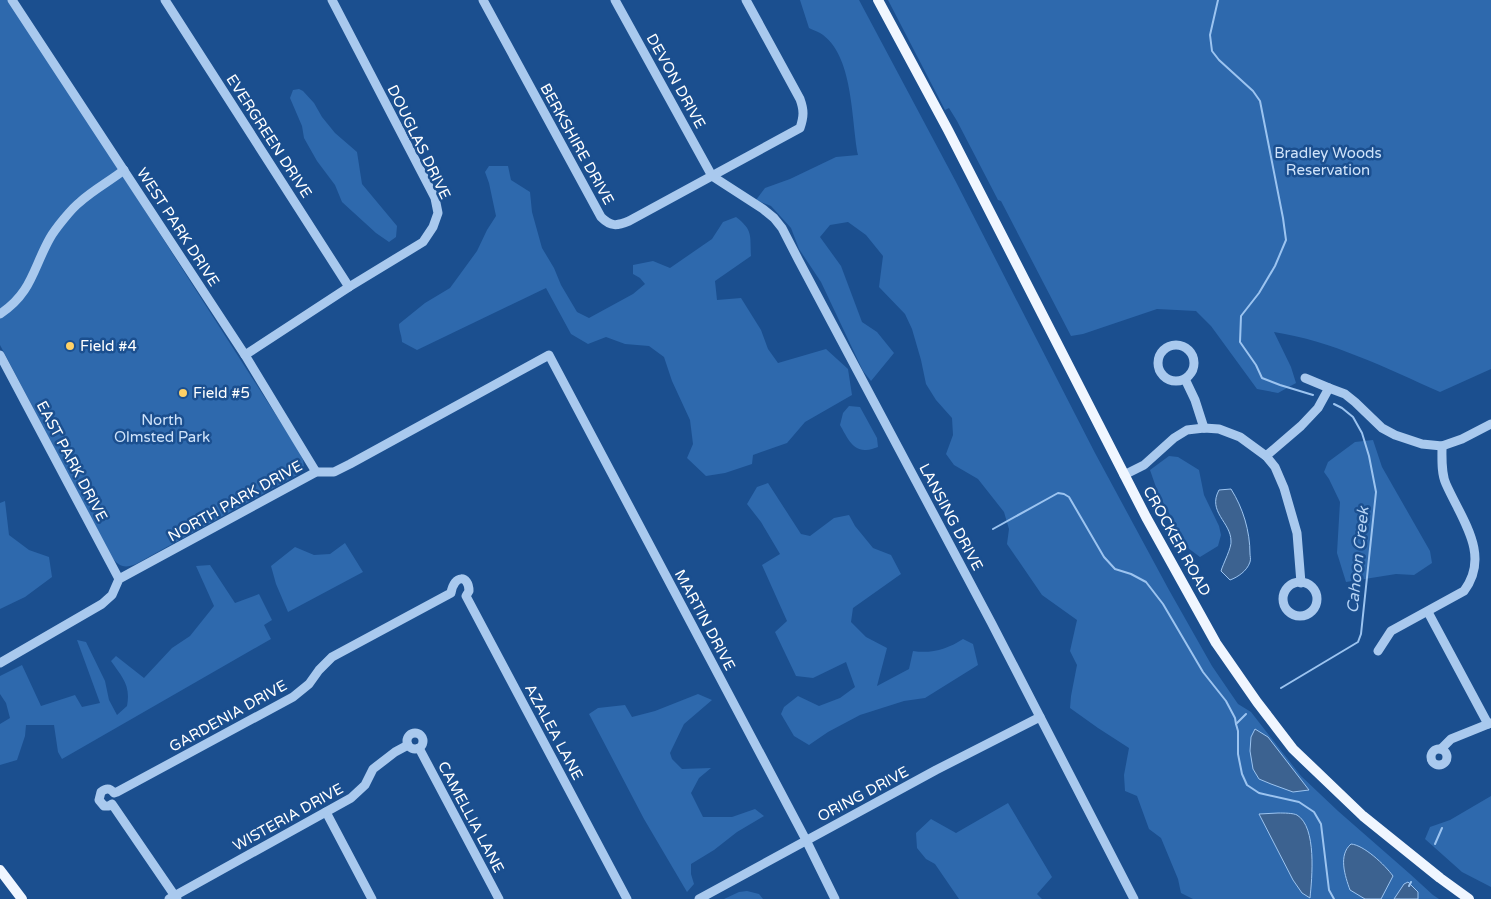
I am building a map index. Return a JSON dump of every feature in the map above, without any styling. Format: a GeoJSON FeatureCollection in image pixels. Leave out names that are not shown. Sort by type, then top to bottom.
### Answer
{"type":"FeatureCollection","features":[{"type":"Feature","properties":{"kind":"main road","name":"CROCKER ROAD"},"geometry":{"type":"LineString","coordinates":[[878,0],[948,130],[1146,517],[1216,643],[1257,702],[1293,749],[1363,816],[1469,899]]}},
{"type":"Feature","properties":{"kind":"main road"},"geometry":{"type":"LineString","coordinates":[[0,870],[22,899]]}},
{"type":"Feature","properties":{"kind":"street","name":"WEST PARK DRIVE"},"geometry":{"type":"LineString","coordinates":[[12,0],[245,355],[316,472]]}},
{"type":"Feature","properties":{"kind":"street","name":"EVERGREEN DRIVE"},"geometry":{"type":"LineString","coordinates":[[165,0],[349,287]]}},
{"type":"Feature","properties":{"kind":"street","name":"DOUGLAS DRIVE"},"geometry":{"type":"LineString","coordinates":[[245,355],[349,287],[423,242],[433,227],[438,213],[435,198],[332,0]]}},
{"type":"Feature","properties":{"kind":"street","name":"BERKSHIRE DRIVE"},"geometry":{"type":"LineString","coordinates":[[483,0],[602,217],[608,224],[620,225],[629,221],[712,176]]}},
{"type":"Feature","properties":{"kind":"street","name":"DEVON DRIVE"},"geometry":{"type":"LineString","coordinates":[[615,0],[712,176]]}},
{"type":"Feature","properties":{"kind":"street"},"geometry":{"type":"LineString","coordinates":[[712,176],[800,128],[804,117],[804,108],[800,99],[746,0]]}},
{"type":"Feature","properties":{"kind":"street"},"geometry":{"type":"LineString","coordinates":[[0,314],[23,294],[33,278],[51,237],[78,203],[124,170]]}},
{"type":"Feature","properties":{"kind":"street","name":"LANSING DRIVE"},"geometry":{"type":"LineString","coordinates":[[712,176],[763,209],[782,228],[1134,899]]}},
{"type":"Feature","properties":{"kind":"street"},"geometry":{"type":"LineString","coordinates":[[1170,345],[1182,345],[1188,348],[1194,358],[1193,370],[1185,379],[1173,381],[1167,379],[1159,370],[1158,358],[1160,353],[1170,345]]}},
{"type":"Feature","properties":{"kind":"street","name":"EAST PARK DRIVE"},"geometry":{"type":"LineString","coordinates":[[0,355],[119,580]]}},
{"type":"Feature","properties":{"kind":"street","name":"NORTH PARK DRIVE"},"geometry":{"type":"LineString","coordinates":[[0,663],[102,604],[112,595],[119,580],[316,472],[334,472],[350,464],[549,355]]}},
{"type":"Feature","properties":{"kind":"street","name":"MARTIN DRIVE"},"geometry":{"type":"LineString","coordinates":[[549,355],[806,840],[835,899]]}},
{"type":"Feature","properties":{"kind":"street"},"geometry":{"type":"LineString","coordinates":[[1305,378],[1345,394],[1382,428],[1395,436],[1422,444],[1442,446],[1462,440],[1491,424]]}},
{"type":"Feature","properties":{"kind":"street"},"geometry":{"type":"LineString","coordinates":[[1185,379],[1195,400],[1204,428]]}},
{"type":"Feature","properties":{"kind":"street"},"geometry":{"type":"LineString","coordinates":[[1266,456],[1301,426],[1318,408],[1329,388]]}},
{"type":"Feature","properties":{"kind":"street"},"geometry":{"type":"LineString","coordinates":[[1124,475],[1144,465],[1174,438],[1187,430],[1219,429],[1240,438],[1266,456],[1275,467],[1284,488],[1297,533],[1301,582]]}},
{"type":"Feature","properties":{"kind":"street"},"geometry":{"type":"LineString","coordinates":[[1378,651],[1391,631],[1464,592],[1473,582],[1478,567],[1479,553],[1476,540],[1445,483],[1442,467],[1442,446]]}},
{"type":"Feature","properties":{"kind":"street","name":"GARDENIA DRIVE"},"geometry":{"type":"LineString","coordinates":[[112,804],[104,806],[99,800],[99,795],[104,790],[109,790],[114,794],[293,697],[308,684],[332,657],[451,593],[455,581],[463,580]]}},
{"type":"Feature","properties":{"kind":"street","name":"AZALEA LANE"},"geometry":{"type":"LineString","coordinates":[[463,580],[468,584],[469,588],[466,596],[627,899]]}},
{"type":"Feature","properties":{"kind":"street"},"geometry":{"type":"LineString","coordinates":[[451,593],[457,596],[466,596]]}},
{"type":"Feature","properties":{"kind":"street"},"geometry":{"type":"LineString","coordinates":[[1428,612],[1490,723],[1452,739],[1441,749]]}},
{"type":"Feature","properties":{"kind":"street","name":"ORING DRIVE"},"geometry":{"type":"LineString","coordinates":[[700,899],[936,770],[1040,717]]}},
{"type":"Feature","properties":{"kind":"street"},"geometry":{"type":"LineString","coordinates":[[412,733],[422,735],[424,741],[419,748],[412,748],[408,745],[407,740],[412,733]]}},
{"type":"Feature","properties":{"kind":"street","name":"WISTERIA DRIVE"},"geometry":{"type":"LineString","coordinates":[[173,898],[351,798],[365,785],[373,769],[395,752],[408,745]]}},
{"type":"Feature","properties":{"kind":"street","name":"CAMELLIA LANE"},"geometry":{"type":"LineString","coordinates":[[419,748],[499,899]]}},
{"type":"Feature","properties":{"kind":"street"},"geometry":{"type":"LineString","coordinates":[[114,794],[115,799],[112,804],[173,898]]}},
{"type":"Feature","properties":{"kind":"street"},"geometry":{"type":"LineString","coordinates":[[326,812],[372,899]]}},
{"type":"Feature","properties":{"kind":"green space","name":"North Olmsted Park"},"geometry":{"type":"Polygon","coordinates":[[[0,0],[8,0],[94,131],[303,460],[304,467],[297,475],[132,566],[122,566],[111,556],[0,345],[0,0]]]}},
{"type":"Feature","properties":{"kind":"green space"},"geometry":{"type":"Polygon","coordinates":[[[800,0],[859,0],[956,182],[1095,453],[1212,666],[1238,704],[1251,712],[1301,776],[1338,811],[1439,899],[1193,899],[1181,893],[1178,879],[1161,838],[1149,829],[1137,796],[1125,791],[1124,775],[1129,748],[1070,708],[1077,665],[1070,651],[1077,620],[1042,595],[1007,544],[1009,529],[1004,512],[978,479],[954,465],[946,454],[953,435],[952,418],[936,400],[926,384],[912,329],[905,314],[879,287],[883,256],[866,235],[848,222],[830,225],[820,237],[841,266],[862,322],[877,332],[894,353],[871,381],[863,371],[821,282],[799,249],[791,228],[771,206],[756,200],[765,188],[790,179],[836,157],[858,155],[845,72],[839,56],[831,43],[820,33],[809,28],[800,0]]]}},
{"type":"Feature","properties":{"kind":"green space","name":"Bradley Woods Reservation"},"geometry":{"type":"Polygon","coordinates":[[[888,0],[1491,0],[1491,369],[1440,392],[1338,349],[1296,336],[1274,332],[1291,367],[1296,383],[1278,393],[1257,389],[1211,326],[1196,311],[1157,309],[1083,334],[1071,336],[1001,201],[998,200],[949,108],[945,110],[888,0]]]}},
{"type":"Feature","properties":{"kind":"green space"},"geometry":{"type":"Polygon","coordinates":[[[299,89],[314,103],[335,133],[357,152],[362,184],[397,226],[396,237],[389,242],[376,233],[342,202],[335,185],[317,161],[304,138],[302,126],[290,98],[293,90],[299,89]]]}},
{"type":"Feature","properties":{"kind":"green space"},"geometry":{"type":"Polygon","coordinates":[[[489,166],[508,166],[511,180],[530,192],[532,212],[542,248],[577,312],[589,318],[633,294],[645,284],[633,274],[633,265],[653,261],[670,268],[712,239],[723,222],[736,217],[750,233],[751,256],[715,281],[717,300],[741,298],[761,330],[768,349],[778,363],[826,349],[848,369],[852,395],[805,422],[787,443],[753,455],[752,464],[725,473],[706,476],[687,458],[693,444],[690,420],[672,381],[664,357],[649,346],[625,344],[606,337],[588,344],[571,334],[546,288],[417,350],[402,342],[399,324],[425,303],[450,288],[477,251],[496,216],[485,172],[489,166]]]}},
{"type":"Feature","properties":{"kind":"green space"},"geometry":{"type":"Polygon","coordinates":[[[849,406],[860,407],[877,438],[878,447],[861,450],[850,442],[840,425],[843,413],[849,406]]]}},
{"type":"Feature","properties":{"kind":"green space"},"geometry":{"type":"Polygon","coordinates":[[[1373,440],[1382,467],[1430,551],[1432,563],[1414,575],[1396,574],[1346,582],[1337,553],[1340,502],[1324,472],[1328,462],[1355,442],[1373,440]]]}},
{"type":"Feature","properties":{"kind":"green space"},"geometry":{"type":"Polygon","coordinates":[[[1169,456],[1178,457],[1199,470],[1204,495],[1219,526],[1221,535],[1218,546],[1200,557],[1188,548],[1158,493],[1150,470],[1169,456]]]}},
{"type":"Feature","properties":{"kind":"green space"},"geometry":{"type":"Polygon","coordinates":[[[768,483],[801,534],[810,536],[834,518],[849,515],[855,526],[873,548],[891,555],[901,574],[853,608],[851,622],[866,637],[887,648],[877,686],[909,669],[913,651],[939,650],[963,639],[973,644],[978,665],[925,698],[904,701],[860,715],[828,732],[809,745],[794,736],[781,714],[784,707],[798,696],[819,706],[840,698],[855,687],[846,662],[813,678],[796,676],[775,632],[787,621],[762,565],[780,554],[761,522],[747,504],[757,487],[768,483]]]}},
{"type":"Feature","properties":{"kind":"green space"},"geometry":{"type":"Polygon","coordinates":[[[5,501],[9,535],[29,550],[49,557],[52,577],[25,597],[0,609],[0,503],[5,501]]]}},
{"type":"Feature","properties":{"kind":"green space"},"geometry":{"type":"Polygon","coordinates":[[[345,543],[363,572],[288,612],[276,584],[271,566],[295,547],[314,555],[330,554],[345,543]]]}},
{"type":"Feature","properties":{"kind":"green space"},"geometry":{"type":"Polygon","coordinates":[[[210,565],[235,603],[259,594],[272,620],[264,625],[271,639],[62,759],[58,752],[54,725],[26,725],[25,736],[17,760],[0,765],[0,724],[10,718],[6,703],[0,694],[0,676],[22,665],[41,706],[75,695],[82,707],[100,703],[77,640],[86,642],[105,681],[109,700],[117,715],[127,706],[128,692],[125,682],[111,661],[116,656],[144,678],[172,648],[190,636],[214,606],[196,566],[210,565]]]}},
{"type":"Feature","properties":{"kind":"green space"},"geometry":{"type":"Polygon","coordinates":[[[698,694],[712,700],[684,724],[670,753],[672,759],[682,769],[711,768],[699,778],[691,793],[703,817],[732,817],[755,809],[764,816],[691,864],[694,884],[687,892],[644,819],[589,714],[598,708],[625,705],[632,717],[655,711],[698,694]]]}},
{"type":"Feature","properties":{"kind":"green space"},"geometry":{"type":"Polygon","coordinates":[[[1491,796],[1491,887],[1462,872],[1425,839],[1430,827],[1450,820],[1491,796]]]}},
{"type":"Feature","properties":{"kind":"green space"},"geometry":{"type":"Polygon","coordinates":[[[1008,803],[1052,877],[1037,894],[1042,899],[959,899],[935,864],[926,859],[917,848],[916,833],[931,819],[956,833],[1008,803]]]}},
{"type":"Feature","properties":{"kind":"green space"},"geometry":{"type":"Polygon","coordinates":[[[747,891],[759,894],[763,899],[724,899],[739,892],[747,891]]]}},
{"type":"Feature","properties":{"kind":"shaded area"},"geometry":{"type":"Polygon","coordinates":[[[1231,489],[1245,520],[1249,537],[1250,562],[1244,571],[1230,580],[1221,571],[1230,547],[1230,534],[1218,511],[1216,498],[1219,490],[1231,489]]]}},
{"type":"Feature","properties":{"kind":"shaded area"},"geometry":{"type":"Polygon","coordinates":[[[1255,729],[1268,737],[1309,790],[1293,792],[1259,779],[1253,769],[1250,751],[1251,737],[1255,729]]]}},
{"type":"Feature","properties":{"kind":"shaded area"},"geometry":{"type":"Polygon","coordinates":[[[1259,814],[1297,815],[1308,830],[1312,854],[1310,898],[1302,893],[1293,880],[1259,814]]]}},
{"type":"Feature","properties":{"kind":"shaded area"},"geometry":{"type":"Polygon","coordinates":[[[1351,844],[1362,848],[1380,861],[1393,876],[1381,899],[1365,899],[1350,890],[1344,860],[1347,849],[1351,844]]]}},
{"type":"Feature","properties":{"kind":"shaded area"},"geometry":{"type":"Polygon","coordinates":[[[1408,882],[1418,892],[1418,899],[1394,899],[1404,884],[1408,882]]]}},
{"type":"Feature","properties":{"kind":"waterway","name":"Cahoon Creek"},"geometry":{"type":"LineString","coordinates":[[1218,0],[1210,35],[1212,51],[1219,60],[1253,91],[1260,101],[1286,240],[1275,266],[1259,293],[1241,316],[1240,342],[1256,365],[1262,378],[1313,395]]}},
{"type":"Feature","properties":{"kind":"waterway","name":"Cahoon Creek"},"geometry":{"type":"LineString","coordinates":[[1281,688],[1358,642],[1361,634],[1376,492],[1369,456],[1362,433],[1353,417],[1334,404]]}},
{"type":"Feature","properties":{"kind":"waterway"},"geometry":{"type":"LineString","coordinates":[[993,529],[1058,493],[1069,497],[1104,557],[1115,569],[1131,574],[1146,582],[1163,604],[1203,672],[1226,701],[1236,724]]}},
{"type":"Feature","properties":{"kind":"waterway","name":"Cahoon Creek"},"geometry":{"type":"LineString","coordinates":[[1246,714],[1236,724],[1238,731],[1238,754],[1242,774],[1247,785],[1259,793],[1299,802],[1314,812],[1321,824],[1329,890],[1334,899]]}},
{"type":"Feature","properties":{"kind":"waterway"},"geometry":{"type":"LineString","coordinates":[[1435,844],[1442,828]]}},
{"type":"Feature","properties":{"kind":"waterway"},"geometry":{"type":"LineString","coordinates":[[1409,886],[1411,882]]}},
{"type":"Feature","properties":{"kind":"place","name":"Field #4"},"geometry":{"type":"Point","coordinates":[70,346]}},
{"type":"Feature","properties":{"kind":"place","name":"Field #5"},"geometry":{"type":"Point","coordinates":[183,393]}}]}
